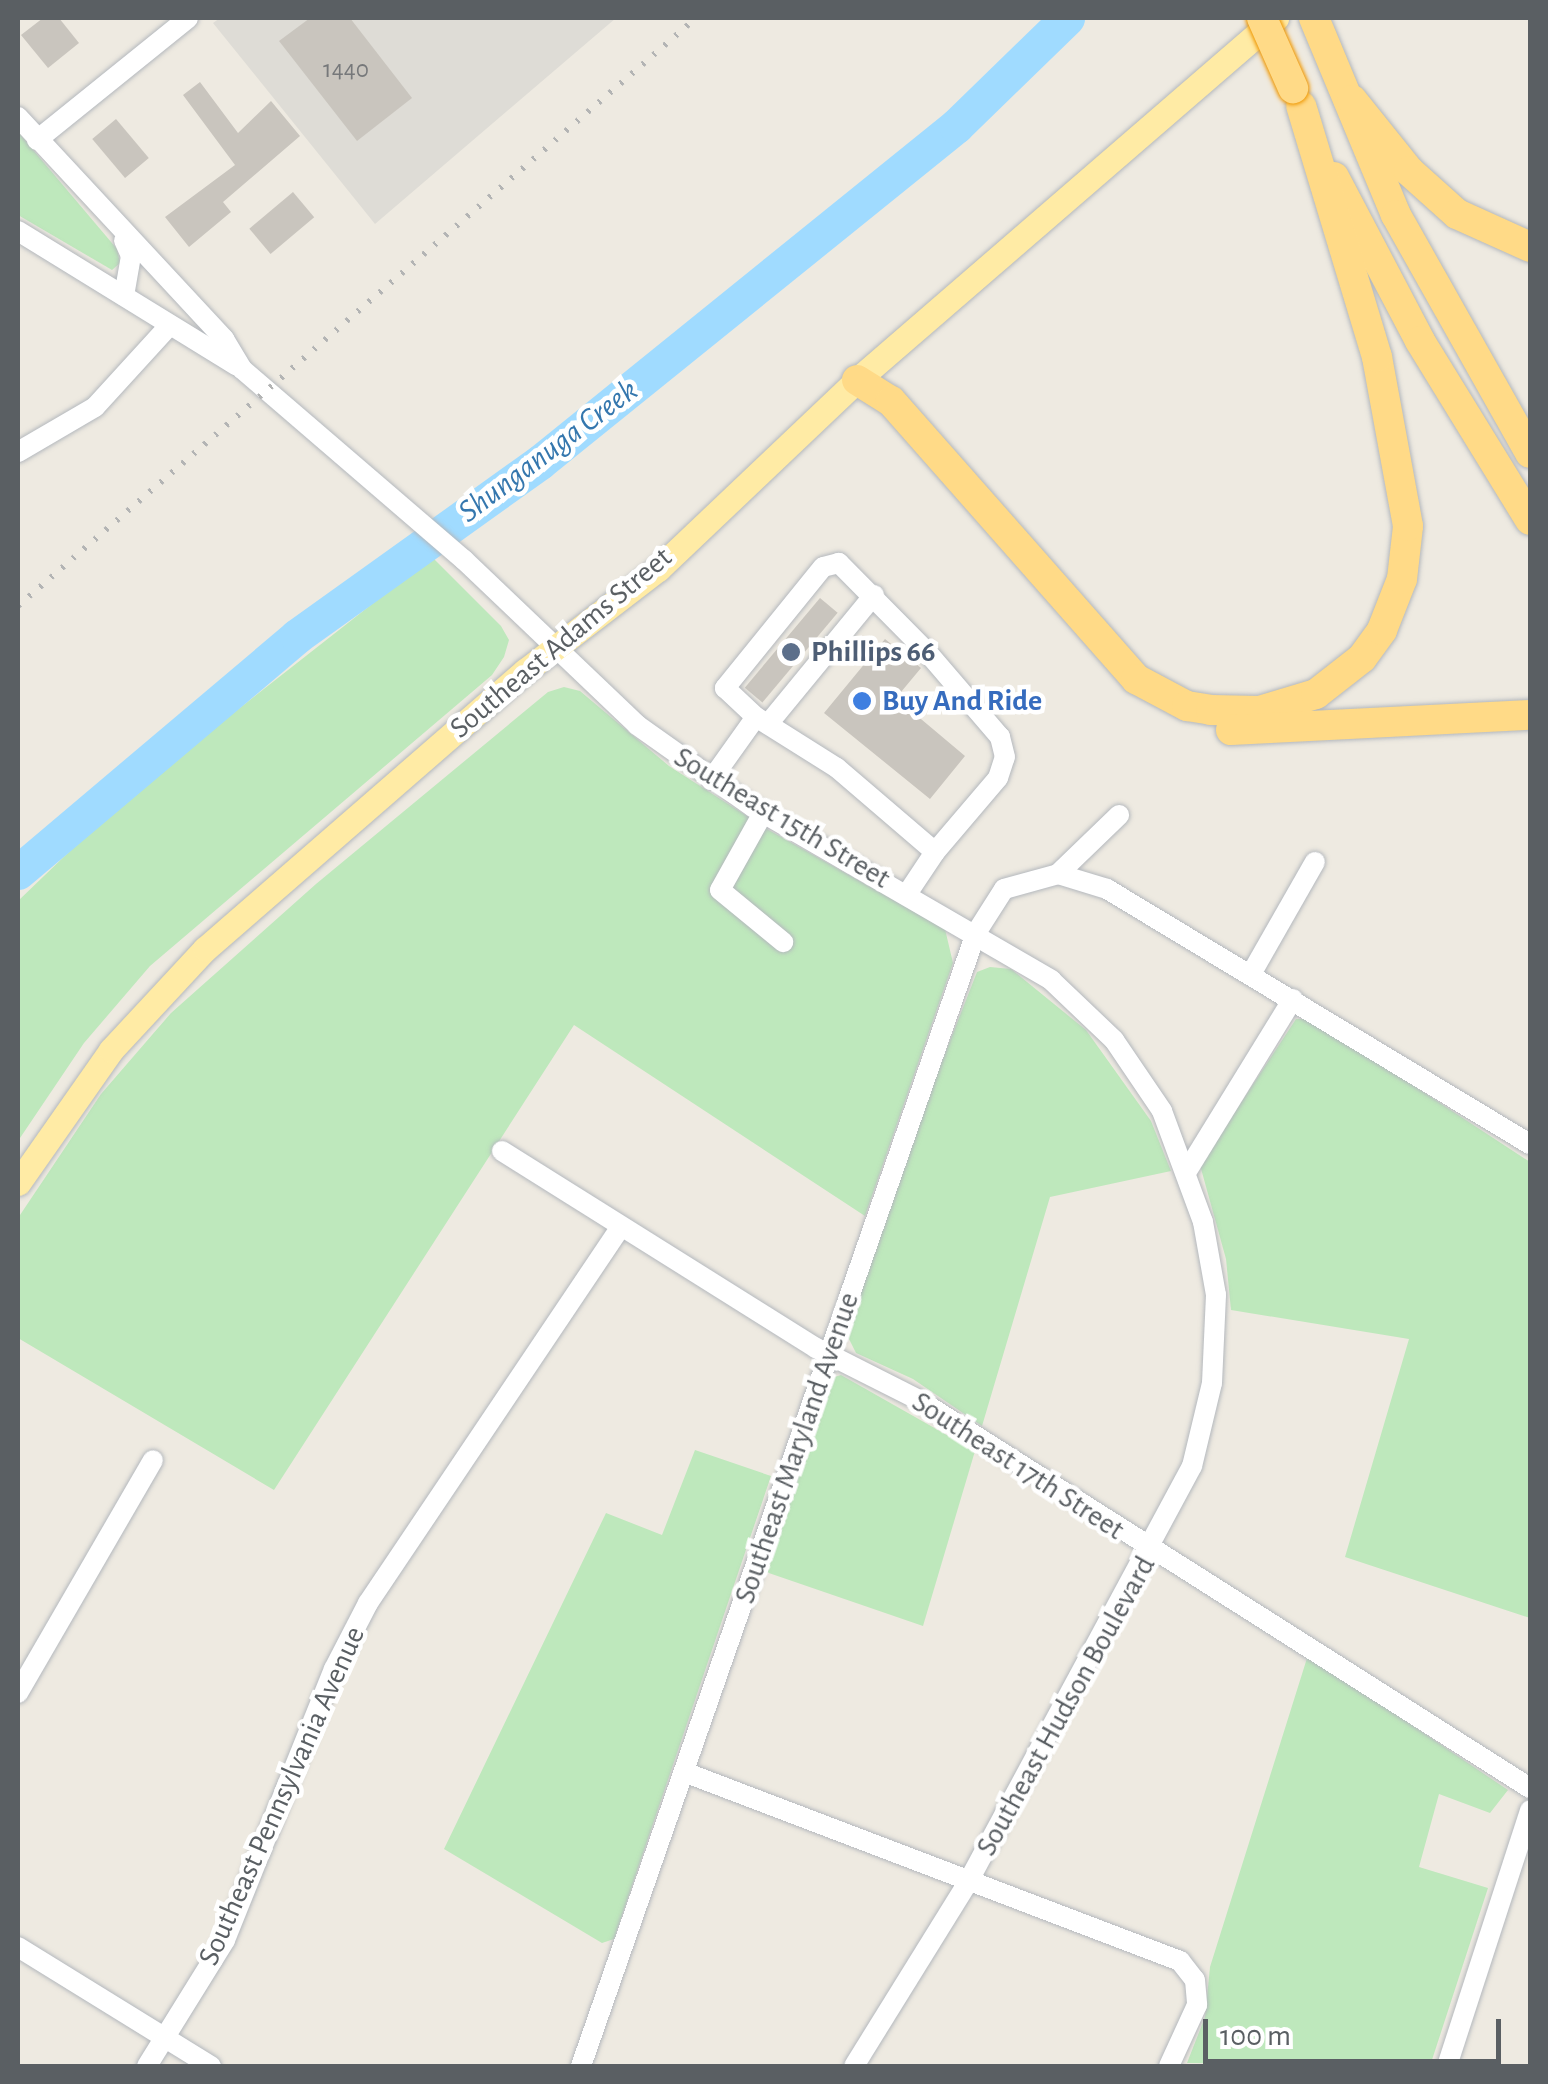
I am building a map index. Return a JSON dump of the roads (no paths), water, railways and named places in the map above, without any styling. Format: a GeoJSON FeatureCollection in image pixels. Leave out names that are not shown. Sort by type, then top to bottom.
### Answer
{"type":"FeatureCollection","features":[{"type":"Feature","properties":{"kind":"highway"},"geometry":{"type":"LineString","coordinates":[[1262,18],[1297,97],[1420,341],[1530,520]]}},
{"type":"Feature","properties":{"kind":"highway"},"geometry":{"type":"LineString","coordinates":[[1314,18],[1396,215],[1530,454]]}},
{"type":"Feature","properties":{"kind":"highway"},"geometry":{"type":"LineString","coordinates":[[1342,89],[1410,171],[1448,206],[1480,228],[1530,247]]}},
{"type":"Feature","properties":{"kind":"highway"},"geometry":{"type":"LineString","coordinates":[[857,380],[891,401],[1086,630],[1146,686],[1211,710],[1259,711],[1316,694],[1362,658],[1382,630],[1402,579],[1408,526],[1376,357],[1297,97]]}},
{"type":"Feature","properties":{"kind":"highway"},"geometry":{"type":"LineString","coordinates":[[857,380],[875,416],[1101,674],[1145,706],[1222,730],[1530,715]]}},
{"type":"Feature","properties":{"kind":"main road","name":"Southeast Adams Street"},"geometry":{"type":"LineString","coordinates":[[18,1183],[89,1079],[168,985],[557,648],[658,569],[857,380],[1276,18]]}},
{"type":"Feature","properties":{"kind":"street"},"geometry":{"type":"LineString","coordinates":[[37,140],[188,18]]}},
{"type":"Feature","properties":{"kind":"street","name":"Southeast 15th Street"},"geometry":{"type":"LineString","coordinates":[[18,118],[121,234],[224,340],[242,369],[510,601],[638,724],[763,813],[976,932]]}},
{"type":"Feature","properties":{"kind":"street"},"geometry":{"type":"LineString","coordinates":[[18,232],[242,369]]}},
{"type":"Feature","properties":{"kind":"street"},"geometry":{"type":"LineString","coordinates":[[121,234],[131,256],[124,296]]}},
{"type":"Feature","properties":{"kind":"street"},"geometry":{"type":"LineString","coordinates":[[18,452],[95,407],[170,325]]}},
{"type":"Feature","properties":{"kind":"street"},"geometry":{"type":"LineString","coordinates":[[908,894],[934,852],[998,778],[1004,747],[846,566],[824,567],[725,688],[762,720],[837,768],[934,852]]}},
{"type":"Feature","properties":{"kind":"street"},"geometry":{"type":"LineString","coordinates":[[712,780],[874,594]]}},
{"type":"Feature","properties":{"kind":"street"},"geometry":{"type":"LineString","coordinates":[[763,813],[720,890],[783,942]]}},
{"type":"Feature","properties":{"kind":"street"},"geometry":{"type":"LineString","coordinates":[[1119,815],[1058,874],[1107,889],[1530,1144]]}},
{"type":"Feature","properties":{"kind":"street"},"geometry":{"type":"LineString","coordinates":[[1252,974],[1315,862]]}},
{"type":"Feature","properties":{"kind":"street","name":"Southeast Maryland Avenue"},"geometry":{"type":"LineString","coordinates":[[581,2066],[976,932],[1004,888],[1058,874]]}},
{"type":"Feature","properties":{"kind":"street","name":"Southeast Hudson Boulevard"},"geometry":{"type":"LineString","coordinates":[[854,2066],[970,1879],[1151,1550],[1192,1466],[1215,1354],[1211,1253],[1187,1171],[1162,1111],[1114,1040],[1051,980],[976,932]]}},
{"type":"Feature","properties":{"kind":"street"},"geometry":{"type":"LineString","coordinates":[[1187,1171],[1293,999]]}},
{"type":"Feature","properties":{"kind":"street","name":"Southeast 17th Street"},"geometry":{"type":"LineString","coordinates":[[502,1151],[829,1354],[919,1400],[1530,1788]]}},
{"type":"Feature","properties":{"kind":"street","name":"Southeast Pennsylvania Avenue"},"geometry":{"type":"LineString","coordinates":[[147,2066],[225,1940],[334,1670],[368,1603],[621,1227]]}},
{"type":"Feature","properties":{"kind":"street"},"geometry":{"type":"LineString","coordinates":[[18,1693],[153,1460]]}},
{"type":"Feature","properties":{"kind":"street"},"geometry":{"type":"LineString","coordinates":[[684,1772],[1168,1954],[1195,1980],[1197,2005],[1169,2066]]}},
{"type":"Feature","properties":{"kind":"street"},"geometry":{"type":"LineString","coordinates":[[1447,2066],[1530,1810]]}},
{"type":"Feature","properties":{"kind":"street"},"geometry":{"type":"LineString","coordinates":[[18,1947],[211,2066]]}},
{"type":"Feature","properties":{"kind":"waterway","name":"Shunganuga Creek"},"geometry":{"type":"LineString","coordinates":[[18,872],[297,636],[540,462],[956,126],[1067,18]]}},
{"type":"Feature","properties":{"kind":"railway"},"geometry":{"type":"LineString","coordinates":[[18,606],[696,18]]}},
{"type":"Feature","properties":{"kind":"place","name":"Phillips 66"},"geometry":{"type":"Point","coordinates":[791,652]}},
{"type":"Feature","properties":{"kind":"place","name":"Buy And Ride"},"geometry":{"type":"Point","coordinates":[862,701]}}]}
